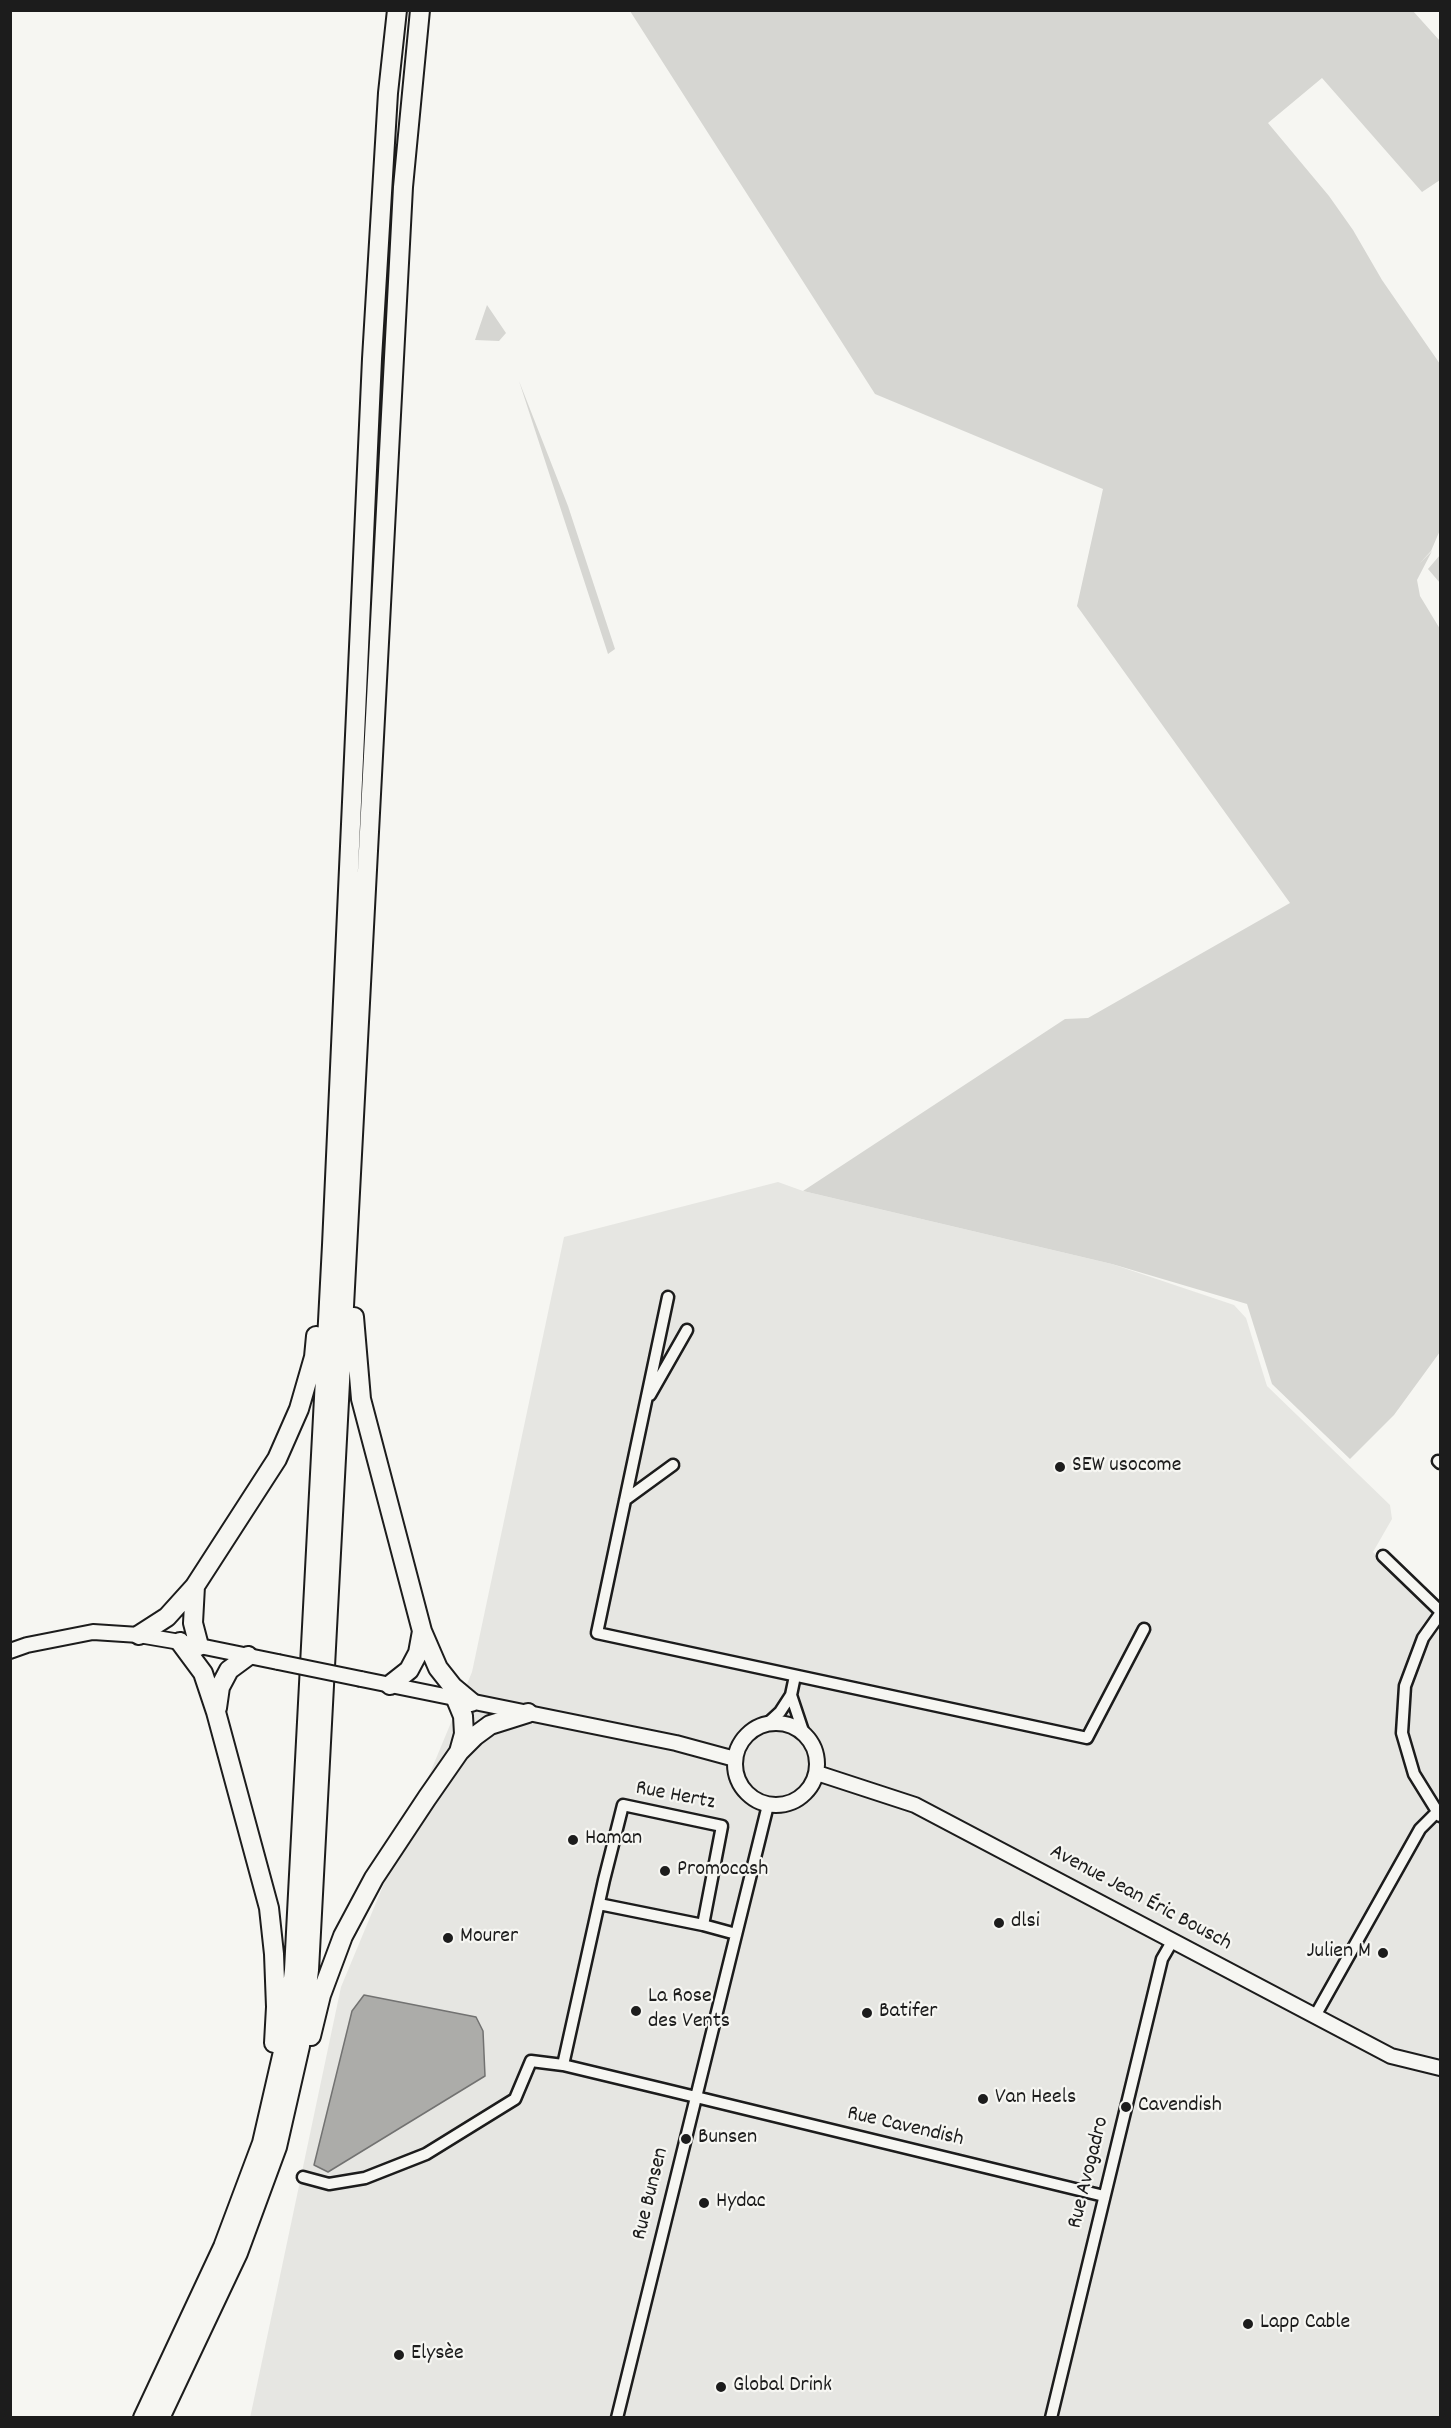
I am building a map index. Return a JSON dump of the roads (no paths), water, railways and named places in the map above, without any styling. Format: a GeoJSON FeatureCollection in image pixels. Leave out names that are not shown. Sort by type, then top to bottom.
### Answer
{"type":"FeatureCollection","features":[{"type":"Feature","properties":{"kind":"highway"},"geometry":{"type":"LineString","coordinates":[[269,2145],[294,1970],[332,1245],[372,359],[388,93],[397,10]]}},
{"type":"Feature","properties":{"kind":"highway"},"geometry":{"type":"LineString","coordinates":[[160,2418],[238,2253],[300,2046],[309,1970],[403,199],[420,10]]}},
{"type":"Feature","properties":{"kind":"highway"},"geometry":{"type":"LineString","coordinates":[[351,1170],[355,1241],[354,1334],[361,1399],[422,1631],[438,1668],[463,1700],[464,1734],[459,1752]]}},
{"type":"Feature","properties":{"kind":"highway"},"geometry":{"type":"LineString","coordinates":[[140,1635],[167,1617],[195,1586],[277,1459],[300,1409],[314,1357],[322,1289],[332,1245]]}},
{"type":"Feature","properties":{"kind":"highway"},"geometry":{"type":"LineString","coordinates":[[195,1586],[193,1623],[199,1646]]}},
{"type":"Feature","properties":{"kind":"highway"},"geometry":{"type":"LineString","coordinates":[[390,1685],[409,1670],[418,1653],[422,1631]]}},
{"type":"Feature","properties":{"kind":"highway"},"geometry":{"type":"LineString","coordinates":[[180,1642],[203,1673],[216,1712],[271,1919],[276,2007],[272,2061],[263,2105],[269,2145]]}},
{"type":"Feature","properties":{"kind":"highway"},"geometry":{"type":"LineString","coordinates":[[216,1712],[220,1687],[229,1670],[248,1656]]}},
{"type":"Feature","properties":{"kind":"highway"},"geometry":{"type":"LineString","coordinates":[[143,2418],[269,2145],[297,2101],[321,1995],[343,1936],[374,1878],[459,1752],[490,1725],[528,1713]]}},
{"type":"Feature","properties":{"kind":"main road"},"geometry":{"type":"LineString","coordinates":[[10,1651],[27,1645],[93,1632],[140,1635],[676,1743],[735,1759]]}},
{"type":"Feature","properties":{"kind":"main road"},"geometry":{"type":"LineString","coordinates":[[783,1723],[804,1734],[811,1742],[817,1759],[817,1773],[810,1789],[798,1800],[783,1805],[768,1805],[754,1799],[742,1788],[737,1777],[735,1759],[741,1741],[754,1729],[767,1724],[783,1723]]}},
{"type":"Feature","properties":{"kind":"main road","name":"Avenue Jean Éric Bousch"},"geometry":{"type":"LineString","coordinates":[[817,1773],[915,1805],[1391,2056],[1440,2068]]}},
{"type":"Feature","properties":{"kind":"street"},"geometry":{"type":"LineString","coordinates":[[668,1297],[597,1633],[1087,1738],[1144,1629]]}},
{"type":"Feature","properties":{"kind":"street"},"geometry":{"type":"LineString","coordinates":[[645,1404],[687,1330]]}},
{"type":"Feature","properties":{"kind":"street"},"geometry":{"type":"LineString","coordinates":[[624,1500],[673,1465]]}},
{"type":"Feature","properties":{"kind":"street"},"geometry":{"type":"LineString","coordinates":[[1315,2016],[1420,1829],[1439,1814],[1414,1774],[1402,1733],[1405,1686],[1423,1638],[1440,1613],[1383,1556]]}},
{"type":"Feature","properties":{"kind":"street"},"geometry":{"type":"LineString","coordinates":[[767,1724],[780,1712],[791,1695],[795,1676]]}},
{"type":"Feature","properties":{"kind":"street"},"geometry":{"type":"LineString","coordinates":[[791,1695],[804,1734]]}},
{"type":"Feature","properties":{"kind":"street","name":"Rue Hertz"},"geometry":{"type":"LineString","coordinates":[[563,2065],[623,1805],[723,1826],[703,1925]]}},
{"type":"Feature","properties":{"kind":"street","name":"Rue Bunsen"},"geometry":{"type":"LineString","coordinates":[[617,2418],[768,1805]]}},
{"type":"Feature","properties":{"kind":"street"},"geometry":{"type":"LineString","coordinates":[[599,1904],[736,1934]]}},
{"type":"Feature","properties":{"kind":"street","name":"Rue Avogadro"},"geometry":{"type":"LineString","coordinates":[[1051,2418],[1162,1959],[1173,1940]]}},
{"type":"Feature","properties":{"kind":"street"},"geometry":{"type":"LineString","coordinates":[[303,2177],[329,2184],[365,2178],[426,2154],[514,2099],[531,2061],[563,2065],[696,2098]]}},
{"type":"Feature","properties":{"kind":"street","name":"Rue Cavendish"},"geometry":{"type":"LineString","coordinates":[[696,2098],[1104,2196]]}},
{"type":"Feature","properties":{"kind":"place","name":"SEW usocome"},"geometry":{"type":"Point","coordinates":[1060,1467]}},
{"type":"Feature","properties":{"kind":"place","name":"Haman"},"geometry":{"type":"Point","coordinates":[573,1840]}},
{"type":"Feature","properties":{"kind":"place","name":"Promocash"},"geometry":{"type":"Point","coordinates":[665,1871]}},
{"type":"Feature","properties":{"kind":"place","name":"dlsi"},"geometry":{"type":"Point","coordinates":[999,1923]}},
{"type":"Feature","properties":{"kind":"place","name":"Mourer"},"geometry":{"type":"Point","coordinates":[448,1938]}},
{"type":"Feature","properties":{"kind":"place","name":"Julien M"},"geometry":{"type":"Point","coordinates":[1383,1953]}},
{"type":"Feature","properties":{"kind":"place","name":"La Rose des Vents"},"geometry":{"type":"Point","coordinates":[636,2011]}},
{"type":"Feature","properties":{"kind":"place","name":"Batifer"},"geometry":{"type":"Point","coordinates":[867,2013]}},
{"type":"Feature","properties":{"kind":"place","name":"Van Heels"},"geometry":{"type":"Point","coordinates":[983,2099]}},
{"type":"Feature","properties":{"kind":"place","name":"Cavendish"},"geometry":{"type":"Point","coordinates":[1126,2107]}},
{"type":"Feature","properties":{"kind":"place","name":"Bunsen"},"geometry":{"type":"Point","coordinates":[686,2139]}},
{"type":"Feature","properties":{"kind":"place","name":"Hydac"},"geometry":{"type":"Point","coordinates":[704,2203]}},
{"type":"Feature","properties":{"kind":"place","name":"Lapp Cable"},"geometry":{"type":"Point","coordinates":[1248,2324]}},
{"type":"Feature","properties":{"kind":"place","name":"Elysèe"},"geometry":{"type":"Point","coordinates":[399,2355]}},
{"type":"Feature","properties":{"kind":"place","name":"Global Drink"},"geometry":{"type":"Point","coordinates":[721,2387]}}]}
